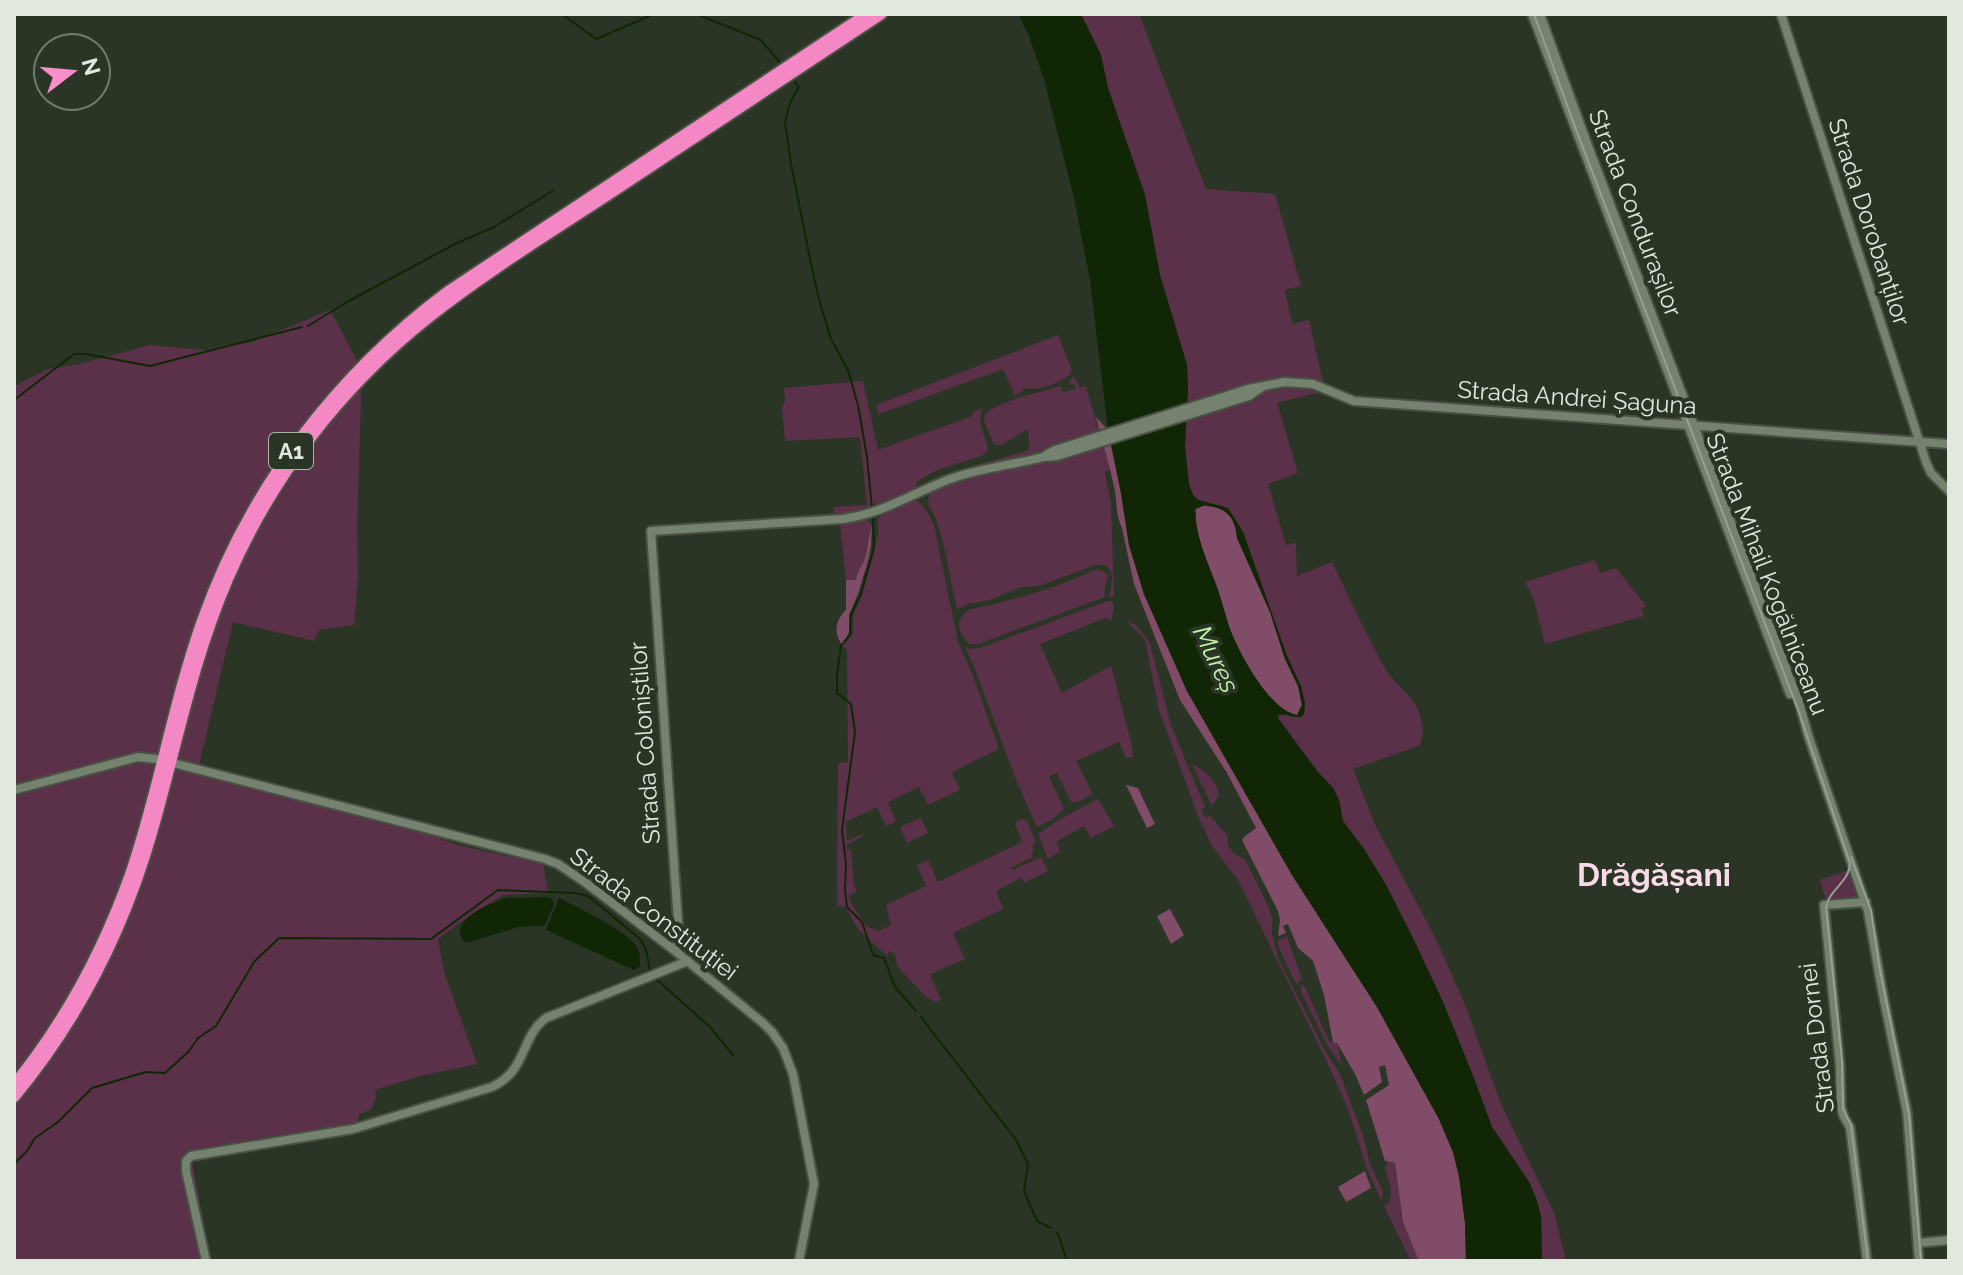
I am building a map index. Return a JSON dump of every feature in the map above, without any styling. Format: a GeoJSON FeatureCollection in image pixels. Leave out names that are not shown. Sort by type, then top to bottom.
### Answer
{"type":"FeatureCollection","features":[{"type":"Feature","properties":{"kind":"highway","name":"A1"},"geometry":{"type":"LineString","coordinates":[[14,1097],[70,1019],[114,937],[144,857],[216,607],[251,531],[305,444],[366,373],[442,306],[867,14]]}},
{"type":"Feature","properties":{"kind":"highway","name":"A1"},"geometry":{"type":"LineString","coordinates":[[801,62],[881,14]]}},
{"type":"Feature","properties":{"kind":"highway","name":"A1"},"geometry":{"type":"LineString","coordinates":[[14,1085],[70,1004],[109,929],[140,845],[183,684],[214,590],[256,505],[307,428],[370,358],[437,300],[777,78]]}},
{"type":"Feature","properties":{"kind":"street","name":"Strada Condurașilor"},"geometry":{"type":"LineString","coordinates":[[1532,14],[1691,426]]}},
{"type":"Feature","properties":{"kind":"street","name":"Strada Condurașilor"},"geometry":{"type":"LineString","coordinates":[[1540,14],[1691,426]]}},
{"type":"Feature","properties":{"kind":"street","name":"Strada Dorobanților"},"geometry":{"type":"LineString","coordinates":[[1781,14],[1919,442],[1931,473],[1949,491]]}},
{"type":"Feature","properties":{"kind":"street","name":"Strada Andrei Șaguna"},"geometry":{"type":"LineString","coordinates":[[651,531],[843,519],[873,513],[952,478],[1043,457],[1284,382],[1307,383],[1347,399],[1385,404],[1949,444]]}},
{"type":"Feature","properties":{"kind":"street","name":"Strada Mihail Kogălniceanu"},"geometry":{"type":"LineString","coordinates":[[1691,426],[1772,650],[1808,735],[1866,902],[1907,1112],[1919,1261]]}},
{"type":"Feature","properties":{"kind":"street","name":"Strada Coloniștilor"},"geometry":{"type":"LineString","coordinates":[[651,531],[679,936],[674,950]]}},
{"type":"Feature","properties":{"kind":"street"},"geometry":{"type":"LineString","coordinates":[[14,790],[132,759],[156,759]]}},
{"type":"Feature","properties":{"kind":"street","name":"Strada Constituției"},"geometry":{"type":"LineString","coordinates":[[177,764],[545,859],[570,872],[688,961],[772,1032],[791,1065],[814,1184],[799,1261]]}},
{"type":"Feature","properties":{"kind":"street","name":"Strada Dornei"},"geometry":{"type":"LineString","coordinates":[[1866,902],[1824,905],[1840,1066],[1841,1107],[1850,1127],[1867,1261]]}},
{"type":"Feature","properties":{"kind":"street"},"geometry":{"type":"LineString","coordinates":[[206,1261],[186,1171],[187,1160],[191,1156],[353,1129],[492,1087],[515,1069],[532,1032],[546,1018],[688,961]]}},
{"type":"Feature","properties":{"kind":"street"},"geometry":{"type":"LineString","coordinates":[[1918,1243],[1949,1240]]}},
{"type":"Feature","properties":{"kind":"shaded area"},"geometry":{"type":"Polygon","coordinates":[[[1081,14],[1139,14],[1206,189],[1275,194],[1301,286],[1285,290],[1292,324],[1309,320],[1325,391],[1277,403],[1298,473],[1268,484],[1286,545],[1296,543],[1297,576],[1332,562],[1388,673],[1418,710],[1423,731],[1419,746],[1353,769],[1375,825],[1437,941],[1467,1010],[1501,1104],[1554,1213],[1566,1261],[1542,1261],[1541,1216],[1536,1198],[1529,1182],[1492,1127],[1443,1002],[1412,936],[1386,885],[1343,821],[1339,800],[1278,718],[1279,715],[1301,717],[1304,714],[1301,686],[1287,656],[1243,532],[1228,508],[1198,500],[1189,484],[1185,447],[1187,365],[1160,275],[1145,195],[1108,88],[1101,55],[1081,14]]]}},
{"type":"Feature","properties":{"kind":"shaded area"},"geometry":{"type":"Polygon","coordinates":[[[330,310],[362,370],[358,577],[354,625],[319,630],[314,641],[233,622],[197,774],[413,828],[457,845],[543,864],[548,893],[503,895],[438,939],[445,975],[477,1064],[420,1076],[375,1090],[371,1110],[359,1114],[356,1134],[192,1162],[211,1261],[14,1261],[14,386],[48,369],[150,345],[205,350],[252,342],[330,310]]]}},
{"type":"Feature","properties":{"kind":"shaded area"},"geometry":{"type":"Polygon","coordinates":[[[1058,335],[1071,373],[1055,384],[1035,389],[1023,388],[1012,397],[1014,393],[1003,369],[879,414],[876,405],[1058,335]]]}},
{"type":"Feature","properties":{"kind":"shaded area"},"geometry":{"type":"Polygon","coordinates":[[[1074,376],[1080,387],[1086,386],[1110,470],[1105,472],[1111,504],[1114,597],[1109,597],[1111,572],[1105,565],[1095,565],[1039,586],[1021,587],[957,610],[944,547],[928,504],[924,483],[1029,450],[1028,429],[1001,445],[994,444],[984,421],[985,413],[1041,391],[1061,386],[1063,392],[1076,389],[1075,384],[1070,385],[1069,382],[1074,376]]]}},
{"type":"Feature","properties":{"kind":"shaded area"},"geometry":{"type":"Polygon","coordinates":[[[863,381],[878,450],[970,417],[983,408],[981,424],[988,451],[940,469],[917,481],[916,488],[873,504],[865,511],[834,514],[833,507],[867,505],[860,437],[785,441],[784,388],[863,381]]]}},
{"type":"Feature","properties":{"kind":"shaded area"},"geometry":{"type":"Polygon","coordinates":[[[1096,417],[1108,430],[1129,545],[1144,594],[1187,691],[1292,875],[1377,1007],[1439,1119],[1459,1176],[1466,1261],[1419,1261],[1403,1222],[1395,1163],[1385,1161],[1366,1100],[1389,1085],[1385,1065],[1379,1067],[1382,1082],[1364,1095],[1337,1043],[1333,1042],[1324,995],[1313,961],[1298,948],[1288,924],[1283,926],[1286,933],[1278,936],[1278,911],[1242,840],[1256,828],[1227,773],[1180,700],[1134,584],[1096,417]]]}},
{"type":"Feature","properties":{"kind":"shaded area"},"geometry":{"type":"Polygon","coordinates":[[[916,500],[934,525],[958,642],[999,749],[952,772],[960,790],[928,805],[919,787],[888,802],[896,821],[886,826],[877,807],[846,822],[847,841],[863,836],[847,845],[847,850],[851,849],[857,892],[849,895],[850,899],[865,925],[878,931],[891,925],[886,905],[926,886],[917,865],[928,860],[938,882],[1022,842],[1015,824],[1023,819],[1028,823],[1036,843],[1032,846],[1033,857],[1010,868],[1012,870],[1041,857],[1048,871],[1024,883],[1021,878],[996,891],[1003,909],[953,933],[965,959],[930,974],[941,1000],[935,1002],[924,995],[897,966],[895,954],[889,951],[887,956],[859,930],[845,907],[837,906],[838,763],[848,762],[847,651],[843,646],[853,634],[853,616],[878,535],[878,519],[916,500]]]}},
{"type":"Feature","properties":{"kind":"shaded area"},"geometry":{"type":"Polygon","coordinates":[[[1202,506],[1223,510],[1234,523],[1237,538],[1298,686],[1302,705],[1297,715],[1276,703],[1266,692],[1234,639],[1199,539],[1196,509],[1202,506]]]}},
{"type":"Feature","properties":{"kind":"shaded area"},"geometry":{"type":"Polygon","coordinates":[[[864,520],[872,526],[864,561],[856,580],[846,580],[840,524],[864,520]]]}},
{"type":"Feature","properties":{"kind":"shaded area"},"geometry":{"type":"Polygon","coordinates":[[[872,526],[868,561],[849,615],[849,632],[843,646],[837,627],[839,618],[846,610],[846,580],[856,580],[872,526]]]}},
{"type":"Feature","properties":{"kind":"shaded area"},"geometry":{"type":"Polygon","coordinates":[[[1595,560],[1600,573],[1616,568],[1646,606],[1641,609],[1644,616],[1545,644],[1533,597],[1525,582],[1595,560]]]}},
{"type":"Feature","properties":{"kind":"shaded area"},"geometry":{"type":"Polygon","coordinates":[[[1094,570],[1108,575],[1105,597],[978,644],[969,644],[962,634],[960,620],[968,611],[1044,590],[1094,570]]]}},
{"type":"Feature","properties":{"kind":"shaded area"},"geometry":{"type":"Polygon","coordinates":[[[1108,601],[1114,605],[1110,622],[1108,617],[1040,644],[1062,693],[1111,666],[1133,757],[1126,758],[1119,742],[1076,761],[1093,794],[1078,802],[1071,802],[1057,773],[1049,776],[1063,811],[1037,827],[965,646],[969,649],[980,648],[1108,601]]]}},
{"type":"Feature","properties":{"kind":"shaded area"},"geometry":{"type":"Polygon","coordinates":[[[1126,621],[1136,625],[1150,643],[1171,725],[1205,807],[1201,810],[1205,818],[1210,816],[1228,836],[1228,845],[1234,854],[1245,859],[1268,906],[1278,958],[1340,1074],[1370,1164],[1383,1192],[1382,1202],[1329,1066],[1238,880],[1212,846],[1198,816],[1159,710],[1145,641],[1126,621]]]}},
{"type":"Feature","properties":{"kind":"shaded area"},"geometry":{"type":"Polygon","coordinates":[[[1192,764],[1215,784],[1219,795],[1212,806],[1192,764]]]}},
{"type":"Feature","properties":{"kind":"shaded area"},"geometry":{"type":"Polygon","coordinates":[[[1126,785],[1138,788],[1155,824],[1147,828],[1126,785]]]}},
{"type":"Feature","properties":{"kind":"shaded area"},"geometry":{"type":"Polygon","coordinates":[[[1098,799],[1114,826],[1091,838],[1084,826],[1056,842],[1060,851],[1048,859],[1038,834],[1098,799]]]}},
{"type":"Feature","properties":{"kind":"shaded area"},"geometry":{"type":"Polygon","coordinates":[[[921,818],[928,833],[907,843],[900,827],[921,818]]]}},
{"type":"Feature","properties":{"kind":"shaded area"},"geometry":{"type":"Polygon","coordinates":[[[1851,871],[1861,895],[1858,899],[1826,900],[1821,879],[1851,871]]]}},
{"type":"Feature","properties":{"kind":"shaded area"},"geometry":{"type":"Polygon","coordinates":[[[1170,909],[1184,935],[1171,944],[1157,916],[1170,909]]]}},
{"type":"Feature","properties":{"kind":"shaded area"},"geometry":{"type":"Polygon","coordinates":[[[1287,936],[1302,979],[1296,984],[1278,946],[1278,941],[1287,936]]]}},
{"type":"Feature","properties":{"kind":"shaded area"},"geometry":{"type":"Polygon","coordinates":[[[1304,985],[1329,1041],[1337,1043],[1342,1066],[1329,1048],[1301,992],[1304,985]]]}},
{"type":"Feature","properties":{"kind":"shaded area"},"geometry":{"type":"Polygon","coordinates":[[[1389,1162],[1395,1163],[1403,1222],[1419,1261],[1411,1261],[1384,1206],[1390,1201],[1391,1190],[1385,1167],[1389,1162]]]}},
{"type":"Feature","properties":{"kind":"shaded area"},"geometry":{"type":"Polygon","coordinates":[[[1365,1171],[1371,1188],[1346,1202],[1338,1187],[1365,1171]]]}},
{"type":"Feature","properties":{"kind":"water","name":"Mureș"},"geometry":{"type":"Polygon","coordinates":[[[1018,14],[1081,14],[1101,55],[1108,88],[1145,195],[1160,275],[1187,365],[1185,447],[1193,495],[1198,500],[1228,508],[1243,532],[1305,703],[1301,717],[1283,714],[1278,718],[1334,789],[1343,821],[1386,885],[1412,936],[1443,1002],[1492,1127],[1529,1182],[1536,1198],[1541,1216],[1542,1261],[1466,1261],[1459,1176],[1439,1119],[1377,1007],[1292,875],[1187,691],[1144,594],[1129,545],[1108,430],[1090,280],[1074,198],[1044,79],[1018,14]],[[1212,506],[1195,509],[1197,529],[1230,629],[1248,666],[1266,692],[1276,703],[1297,715],[1302,705],[1298,686],[1285,659],[1270,612],[1237,538],[1232,519],[1212,506]]]}},
{"type":"Feature","properties":{"kind":"water"},"geometry":{"type":"Polygon","coordinates":[[[546,897],[552,899],[554,905],[545,925],[518,927],[465,942],[460,935],[465,920],[481,908],[507,898],[546,897]]]}},
{"type":"Feature","properties":{"kind":"water"},"geometry":{"type":"Polygon","coordinates":[[[559,898],[632,941],[638,949],[640,966],[634,970],[546,930],[559,898]]]}},
{"type":"Feature","properties":{"kind":"waterway"},"geometry":{"type":"LineString","coordinates":[[562,14],[596,39],[654,14]]}},
{"type":"Feature","properties":{"kind":"waterway"},"geometry":{"type":"LineString","coordinates":[[696,14],[761,40],[782,65]]}},
{"type":"Feature","properties":{"kind":"waterway"},"geometry":{"type":"LineString","coordinates":[[793,80],[799,87],[790,103],[785,122],[791,164],[820,303],[831,339],[848,370],[858,405],[872,509]]}},
{"type":"Feature","properties":{"kind":"waterway"},"geometry":{"type":"LineString","coordinates":[[308,326],[455,244],[494,227],[554,190]]}},
{"type":"Feature","properties":{"kind":"waterway"},"geometry":{"type":"LineString","coordinates":[[14,400],[74,354],[150,366],[302,327]]}},
{"type":"Feature","properties":{"kind":"waterway"},"geometry":{"type":"LineString","coordinates":[[873,515],[874,548],[861,594],[851,614],[850,634],[841,646],[837,674],[837,693],[851,704],[855,732],[842,830],[845,890],[847,907],[862,922],[873,955],[884,958],[895,987],[916,1011]]}},
{"type":"Feature","properties":{"kind":"waterway"},"geometry":{"type":"LineString","coordinates":[[14,1164],[35,1138],[58,1122],[92,1088],[146,1072],[165,1073],[198,1038],[216,1026],[254,962],[279,938],[431,939],[498,890],[575,893],[588,896],[640,939],[646,950],[650,971]]}},
{"type":"Feature","properties":{"kind":"waterway"},"geometry":{"type":"LineString","coordinates":[[656,979],[709,1026],[733,1055]]}},
{"type":"Feature","properties":{"kind":"waterway"},"geometry":{"type":"LineString","coordinates":[[921,1017],[1016,1140],[1028,1164],[1024,1191],[1037,1221],[1051,1228]]}},
{"type":"Feature","properties":{"kind":"waterway"},"geometry":{"type":"LineString","coordinates":[[1057,1233],[1068,1261]]}},
{"type":"Feature","properties":{"kind":"tram line"},"geometry":{"type":"LineString","coordinates":[[1534,14],[1800,715],[1850,863],[1847,876],[1831,896],[1826,908],[1842,1061],[1843,1109],[1851,1125],[1868,1261]]}},
{"type":"Feature","properties":{"kind":"tram line"},"geometry":{"type":"LineString","coordinates":[[1851,857],[1871,910],[1909,1114],[1921,1261]]}},
{"type":"Feature","properties":{"kind":"district","name":"Drăgășani"},"geometry":{"type":"Point","coordinates":[1654,875]}}]}
